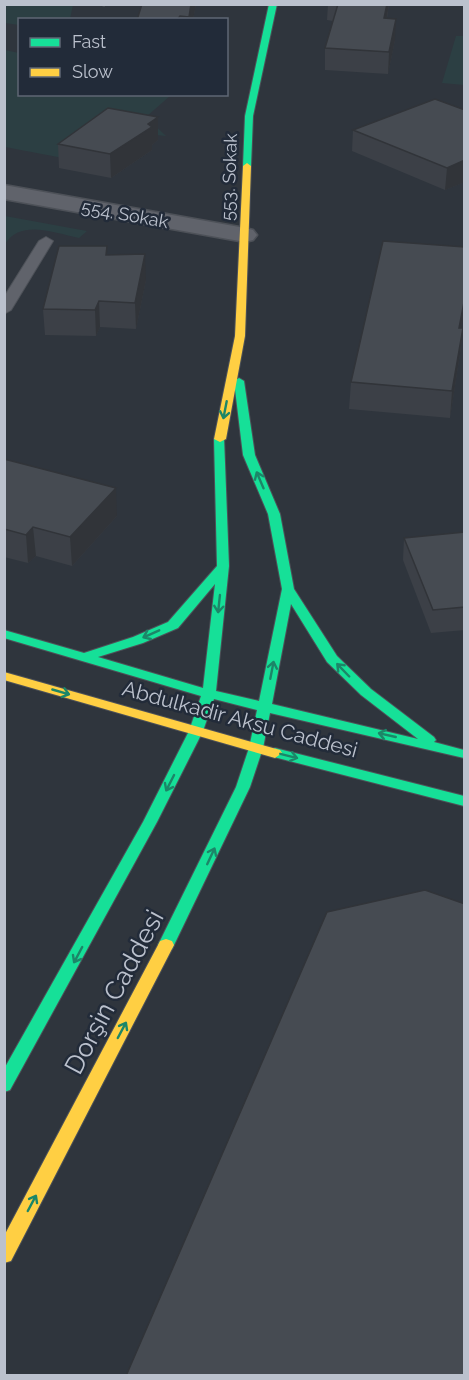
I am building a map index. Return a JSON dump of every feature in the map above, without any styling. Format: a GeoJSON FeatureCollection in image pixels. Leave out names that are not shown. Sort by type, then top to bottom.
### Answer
{"type":"FeatureCollection","features":[{"type":"Feature","properties":{"kind":"street","name":"553. Sokak"},"geometry":{"type":"LineString","coordinates":[[236,353],[240,336],[249,116],[273,4]]}},
{"type":"Feature","properties":{"kind":"street","name":"554. Sokak"},"geometry":{"type":"LineString","coordinates":[[4,192],[245,235]]}},
{"type":"Feature","properties":{"kind":"street"},"geometry":{"type":"LineString","coordinates":[[4,1085],[68,974],[196,731],[209,694],[223,566],[218,447],[236,353]]}},
{"type":"Feature","properties":{"kind":"street"},"geometry":{"type":"LineString","coordinates":[[236,353],[249,455],[274,514],[288,589],[341,669],[437,746]]}},
{"type":"Feature","properties":{"kind":"street"},"geometry":{"type":"LineString","coordinates":[[85,657],[138,640],[173,625],[223,566]]}},
{"type":"Feature","properties":{"kind":"street","name":"Dorşin Caddesi"},"geometry":{"type":"LineString","coordinates":[[4,1255],[198,884],[243,787],[256,747],[288,589]]}},
{"type":"Feature","properties":{"kind":"street","name":"Abdulkadir Aksu Caddesi"},"geometry":{"type":"LineString","coordinates":[[4,634],[209,694],[465,754]]}},
{"type":"Feature","properties":{"kind":"street","name":"Abdulkadir Aksu Caddesi"},"geometry":{"type":"LineString","coordinates":[[4,676],[196,731],[465,801]]}},
{"type":"Feature","properties":{"kind":"lane"},"geometry":{"type":"LineString","coordinates":[[4,309],[46,240]]}},
{"type":"Feature","properties":{"kind":"path"},"geometry":{"type":"LineString","coordinates":[[96,4],[107,6]]}},
{"type":"Feature","properties":{"kind":"green space"},"geometry":{"type":"Polygon","coordinates":[[[5,4],[73,5],[70,18],[18,18],[18,25],[5,23],[5,4]]]}},
{"type":"Feature","properties":{"kind":"green space"},"geometry":{"type":"Polygon","coordinates":[[[456,36],[464,36],[464,85],[442,83],[456,36]]]}},
{"type":"Feature","properties":{"kind":"green space"},"geometry":{"type":"Polygon","coordinates":[[[5,50],[18,53],[18,96],[170,96],[146,117],[166,136],[96,129],[63,158],[5,147],[5,50]]]}},
{"type":"Feature","properties":{"kind":"green space"},"geometry":{"type":"Polygon","coordinates":[[[5,216],[87,231],[79,238],[49,231],[29,230],[12,236],[5,244],[5,216]]]}},
{"type":"Feature","properties":{"kind":"building"},"geometry":{"type":"Polygon","coordinates":[[[142,4],[191,4],[189,17],[138,18],[142,4]]]}},
{"type":"Feature","properties":{"kind":"building"},"geometry":{"type":"Polygon","coordinates":[[[338,4],[387,4],[384,18],[396,19],[389,52],[325,48],[338,4]]]}},
{"type":"Feature","properties":{"kind":"building"},"geometry":{"type":"Polygon","coordinates":[[[435,99],[465,110],[465,160],[447,168],[353,130],[435,99]]]}},
{"type":"Feature","properties":{"kind":"building"},"geometry":{"type":"Polygon","coordinates":[[[108,108],[158,117],[148,124],[152,127],[110,154],[58,144],[108,108]]]}},
{"type":"Feature","properties":{"kind":"building"},"geometry":{"type":"Polygon","coordinates":[[[383,241],[465,247],[465,297],[459,328],[463,328],[452,391],[351,382],[383,241]]]}},
{"type":"Feature","properties":{"kind":"building"},"geometry":{"type":"Polygon","coordinates":[[[59,246],[107,246],[106,255],[145,254],[135,303],[99,301],[95,310],[43,309],[59,246]]]}},
{"type":"Feature","properties":{"kind":"building"},"geometry":{"type":"Polygon","coordinates":[[[4,459],[116,488],[70,537],[33,527],[26,535],[4,529],[4,459]]]}},
{"type":"Feature","properties":{"kind":"building"},"geometry":{"type":"Polygon","coordinates":[[[465,532],[465,607],[433,610],[404,538],[465,532]]]}},
{"type":"Feature","properties":{"kind":"building"},"geometry":{"type":"Polygon","coordinates":[[[425,890],[465,904],[465,1376],[126,1376],[327,912],[425,890]]]}},
{"type":"Feature","properties":{"kind":"traffic: fast"},"geometry":{"type":"LineString","coordinates":[[247,166],[249,116],[273,4]]}},
{"type":"Feature","properties":{"kind":"traffic: fast"},"geometry":{"type":"LineString","coordinates":[[166,945],[243,787],[256,748],[288,589],[274,514],[249,455],[239,381]]}},
{"type":"Feature","properties":{"kind":"traffic: fast"},"geometry":{"type":"LineString","coordinates":[[4,1085],[150,822],[196,731],[209,694],[223,566],[220,439]]}},
{"type":"Feature","properties":{"kind":"traffic: fast"},"geometry":{"type":"LineString","coordinates":[[85,657],[138,640],[173,625],[223,566]]}},
{"type":"Feature","properties":{"kind":"traffic: fast"},"geometry":{"type":"LineString","coordinates":[[288,589],[332,659],[366,692],[429,740]]}},
{"type":"Feature","properties":{"kind":"traffic: fast"},"geometry":{"type":"LineString","coordinates":[[4,634],[209,694],[464,754]]}},
{"type":"Feature","properties":{"kind":"traffic: fast"},"geometry":{"type":"LineString","coordinates":[[275,753],[464,801]]}},
{"type":"Feature","properties":{"kind":"traffic: slow"},"geometry":{"type":"LineString","coordinates":[[220,439],[240,336],[247,166]]}},
{"type":"Feature","properties":{"kind":"traffic: slow"},"geometry":{"type":"LineString","coordinates":[[4,676],[275,753]]}},
{"type":"Feature","properties":{"kind":"traffic: slow"},"geometry":{"type":"LineString","coordinates":[[4,1255],[166,945]]}}]}
